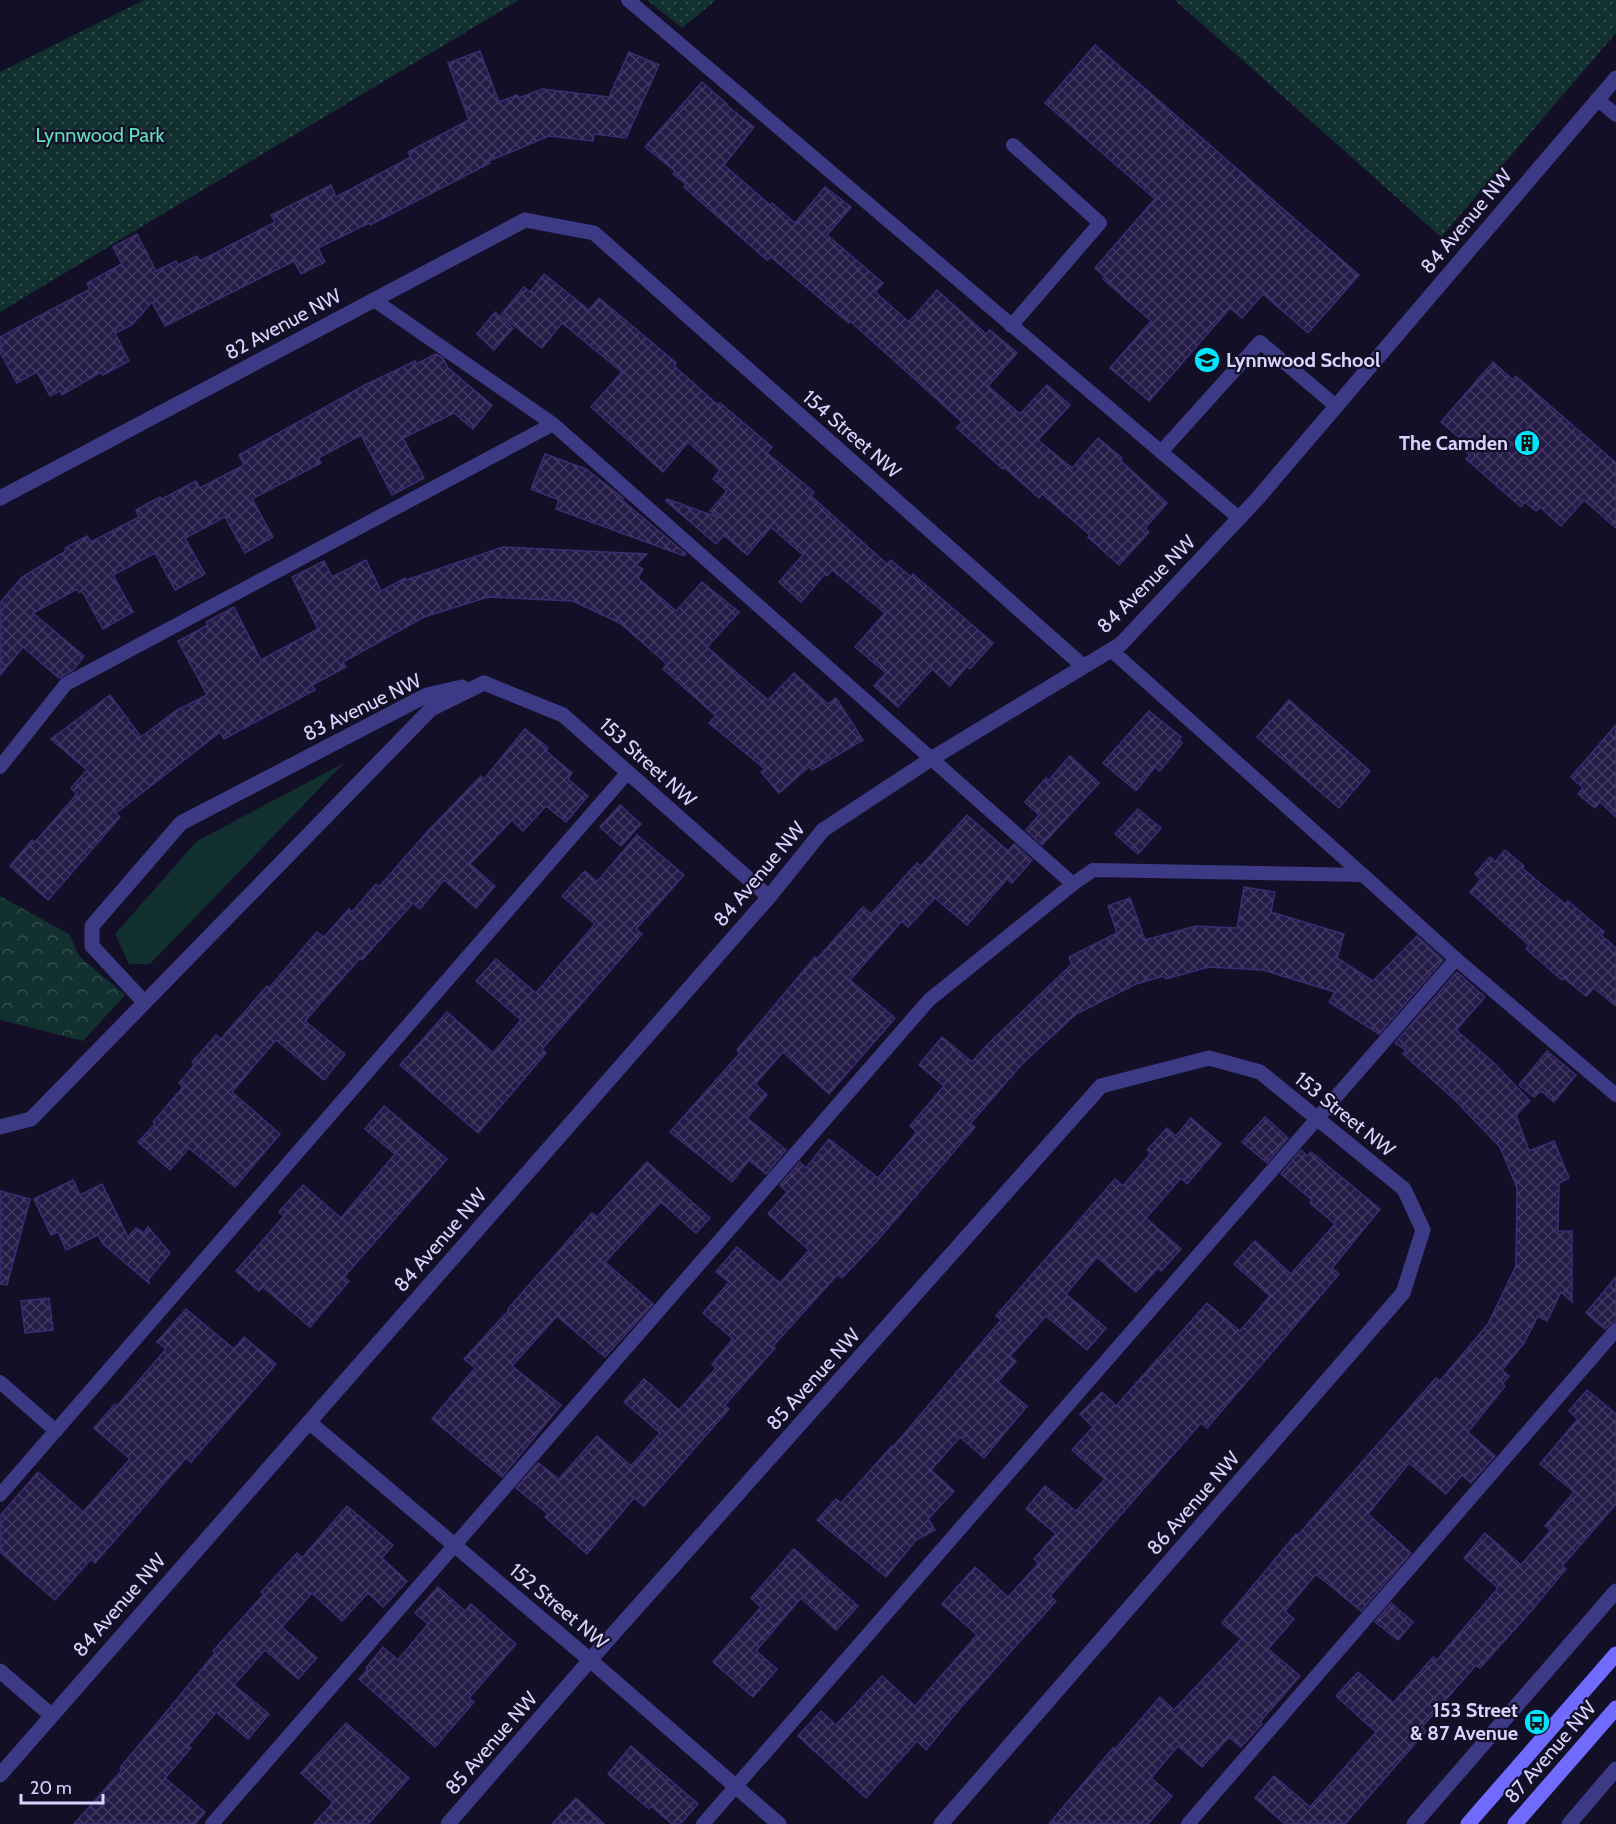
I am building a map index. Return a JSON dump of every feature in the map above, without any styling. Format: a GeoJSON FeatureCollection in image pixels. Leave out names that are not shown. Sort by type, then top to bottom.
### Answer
{"type":"FeatureCollection","features":[{"type":"Feature","properties":{"kind":"main road","name":"87 Avenue NW"},"geometry":{"type":"LineString","coordinates":[[1468,1824],[1616,1654]]}},
{"type":"Feature","properties":{"kind":"main road","name":"87 Avenue NW"},"geometry":{"type":"LineString","coordinates":[[1515,1824],[1616,1708]]}},
{"type":"Feature","properties":{"kind":"street","name":"84 Avenue NW"},"geometry":{"type":"LineString","coordinates":[[0,1775],[769,897],[823,830],[932,759],[1121,644],[1239,518],[1616,78]]}},
{"type":"Feature","properties":{"kind":"street","name":"82 Avenue NW"},"geometry":{"type":"LineString","coordinates":[[0,498],[525,220],[594,233]]}},
{"type":"Feature","properties":{"kind":"street","name":"154 Street NW"},"geometry":{"type":"LineString","coordinates":[[594,233],[1083,666]]}},
{"type":"Feature","properties":{"kind":"street","name":"153 Street NW"},"geometry":{"type":"LineString","coordinates":[[484,683],[563,715],[769,897]]}},
{"type":"Feature","properties":{"kind":"street","name":"83 Avenue NW"},"geometry":{"type":"LineString","coordinates":[[144,1002],[92,946],[92,926],[181,823],[427,695],[484,683]]}},
{"type":"Feature","properties":{"kind":"street","name":"83 Avenue NW"},"geometry":{"type":"LineString","coordinates":[[0,1127],[31,1119],[431,709],[484,683]]}},
{"type":"Feature","properties":{"kind":"street","name":"85 Avenue NW"},"geometry":{"type":"LineString","coordinates":[[448,1824],[1101,1086],[1209,1058],[1260,1072]]}},
{"type":"Feature","properties":{"kind":"street","name":"153 Street NW"},"geometry":{"type":"LineString","coordinates":[[1260,1072],[1404,1188]]}},
{"type":"Feature","properties":{"kind":"street","name":"86 Avenue NW"},"geometry":{"type":"LineString","coordinates":[[941,1824],[1404,1293],[1423,1230],[1404,1188]]}},
{"type":"Feature","properties":{"kind":"street","name":"152 Street NW"},"geometry":{"type":"LineString","coordinates":[[309,1422],[591,1660],[780,1824]]}},
{"type":"Feature","properties":{"kind":"street"},"geometry":{"type":"LineString","coordinates":[[1414,1824],[1616,1591]]}},
{"type":"Feature","properties":{"kind":"street"},"geometry":{"type":"LineString","coordinates":[[0,1671],[51,1715]]}},
{"type":"Feature","properties":{"kind":"street"},"geometry":{"type":"LineString","coordinates":[[1569,1824],[1616,1769]]}},
{"type":"Feature","properties":{"kind":"lane"},"geometry":{"type":"LineString","coordinates":[[628,0],[1239,518]]}},
{"type":"Feature","properties":{"kind":"lane"},"geometry":{"type":"LineString","coordinates":[[1598,99],[1616,115]]}},
{"type":"Feature","properties":{"kind":"lane"},"geometry":{"type":"LineString","coordinates":[[1011,326],[1100,223],[1013,145]]}},
{"type":"Feature","properties":{"kind":"lane"},"geometry":{"type":"LineString","coordinates":[[374,300],[553,424],[1072,884]]}},
{"type":"Feature","properties":{"kind":"lane"},"geometry":{"type":"LineString","coordinates":[[1161,452],[1260,342],[1336,406]]}},
{"type":"Feature","properties":{"kind":"lane"},"geometry":{"type":"LineString","coordinates":[[0,767],[66,684],[553,424]]}},
{"type":"Feature","properties":{"kind":"lane"},"geometry":{"type":"LineString","coordinates":[[1111,650],[1456,959],[1616,1095]]}},
{"type":"Feature","properties":{"kind":"lane"},"geometry":{"type":"LineString","coordinates":[[0,1495],[628,772]]}},
{"type":"Feature","properties":{"kind":"lane"},"geometry":{"type":"LineString","coordinates":[[212,1824],[929,1000],[1072,884],[1093,870],[1363,875]]}},
{"type":"Feature","properties":{"kind":"lane"},"geometry":{"type":"LineString","coordinates":[[703,1824],[1456,959]]}},
{"type":"Feature","properties":{"kind":"lane"},"geometry":{"type":"LineString","coordinates":[[1188,1824],[1616,1330]]}},
{"type":"Feature","properties":{"kind":"lane"},"geometry":{"type":"LineString","coordinates":[[0,1382],[56,1431]]}},
{"type":"Feature","properties":{"kind":"green space","name":"Lynnwood Park"},"geometry":{"type":"Polygon","coordinates":[[[144,0],[519,0],[0,312],[0,72],[144,0]]]}},
{"type":"Feature","properties":{"kind":"green space"},"geometry":{"type":"Polygon","coordinates":[[[647,0],[716,0],[682,28],[647,0]]]}},
{"type":"Feature","properties":{"kind":"green space"},"geometry":{"type":"Polygon","coordinates":[[[1175,0],[1616,0],[1616,33],[1441,237],[1175,0]]]}},
{"type":"Feature","properties":{"kind":"green space"},"geometry":{"type":"Polygon","coordinates":[[[344,763],[150,964],[129,964],[115,934],[197,841],[344,763]]]}},
{"type":"Feature","properties":{"kind":"green space"},"geometry":{"type":"Polygon","coordinates":[[[0,896],[69,934],[79,956],[125,995],[83,1041],[0,1020],[0,896]]]}},
{"type":"Feature","properties":{"kind":"building"},"geometry":{"type":"Polygon","coordinates":[[[1095,45],[1359,275],[1308,333],[1263,294],[1242,318],[1230,308],[1149,401],[1110,368],[1151,321],[1103,279],[1105,277],[1095,268],[1155,199],[1045,103],[1095,45]]]}},
{"type":"Feature","properties":{"kind":"building"},"geometry":{"type":"Polygon","coordinates":[[[480,51],[499,102],[517,95],[519,98],[542,89],[609,97],[629,52],[659,65],[626,138],[594,134],[593,141],[549,136],[489,161],[490,163],[370,225],[369,223],[318,248],[325,262],[301,274],[294,261],[165,326],[152,302],[132,325],[115,333],[129,361],[103,375],[101,372],[62,395],[60,391],[50,396],[37,372],[17,383],[0,352],[0,337],[90,289],[87,283],[122,264],[113,247],[137,234],[156,271],[176,261],[178,265],[197,256],[200,261],[275,222],[271,215],[331,185],[336,197],[411,157],[408,152],[469,120],[448,63],[480,51]]]}},
{"type":"Feature","properties":{"kind":"building"},"geometry":{"type":"Polygon","coordinates":[[[702,82],[754,127],[724,165],[770,205],[772,203],[795,223],[825,187],[851,207],[827,235],[883,283],[875,292],[909,322],[937,290],[986,334],[990,330],[1017,353],[988,386],[1020,414],[1047,385],[1070,405],[1038,440],[1072,468],[1098,438],[1122,458],[1120,460],[1167,503],[1145,528],[1149,532],[1119,565],[1088,537],[1090,535],[1042,494],[1039,498],[957,428],[962,422],[850,321],[849,323],[771,257],[767,260],[684,187],[686,184],[673,174],[675,171],[645,147],[702,82]]]}},
{"type":"Feature","properties":{"kind":"building"},"geometry":{"type":"Polygon","coordinates":[[[544,274],[589,310],[599,298],[676,363],[674,366],[718,405],[720,403],[772,447],[767,453],[814,492],[811,496],[887,564],[891,560],[911,577],[913,574],[993,643],[970,669],[967,666],[950,686],[932,669],[898,707],[874,686],[886,673],[855,647],[885,613],[832,570],[827,576],[825,574],[801,602],[779,582],[803,555],[771,527],[747,555],[724,535],[716,544],[666,501],[667,499],[717,517],[710,511],[727,491],[713,479],[720,470],[688,442],[663,472],[591,407],[622,372],[562,323],[542,348],[501,315],[524,287],[530,292],[544,274]]]}},
{"type":"Feature","properties":{"kind":"building"},"geometry":{"type":"Polygon","coordinates":[[[495,312],[513,328],[494,350],[477,334],[495,312]]]}},
{"type":"Feature","properties":{"kind":"building"},"geometry":{"type":"Polygon","coordinates":[[[436,354],[443,358],[448,368],[492,405],[473,429],[454,413],[403,438],[424,478],[392,495],[361,435],[318,458],[321,463],[252,499],[273,537],[245,553],[225,517],[185,538],[205,574],[175,590],[155,553],[113,575],[133,612],[103,629],[82,591],[79,593],[77,589],[33,613],[84,656],[73,670],[59,678],[23,647],[0,675],[0,603],[22,577],[87,536],[91,542],[139,517],[136,510],[160,497],[162,499],[196,481],[200,488],[244,465],[239,455],[365,385],[415,361],[416,364],[436,354]]]}},
{"type":"Feature","properties":{"kind":"building","name":"The Camden"},"geometry":{"type":"Polygon","coordinates":[[[1493,362],[1513,380],[1516,376],[1616,463],[1616,528],[1584,500],[1561,526],[1540,507],[1536,511],[1525,502],[1521,507],[1466,459],[1470,455],[1459,445],[1463,441],[1441,422],[1493,362]]]}},
{"type":"Feature","properties":{"kind":"building"},"geometry":{"type":"Polygon","coordinates":[[[545,454],[586,469],[623,498],[622,500],[686,554],[684,556],[556,509],[559,500],[531,489],[545,454]]]}},
{"type":"Feature","properties":{"kind":"building"},"geometry":{"type":"Polygon","coordinates":[[[503,547],[647,554],[636,565],[643,569],[638,578],[676,611],[702,582],[739,612],[707,647],[768,700],[794,673],[828,704],[836,698],[863,740],[812,770],[810,766],[779,793],[761,772],[765,769],[709,723],[716,716],[663,669],[667,664],[620,623],[573,601],[488,597],[424,617],[343,662],[346,667],[312,685],[315,690],[224,739],[220,732],[116,813],[120,817],[48,900],[10,866],[32,840],[35,842],[77,794],[71,788],[87,770],[51,739],[110,695],[141,737],[177,710],[207,695],[178,641],[208,625],[206,622],[234,607],[261,660],[318,629],[292,577],[324,561],[332,577],[366,560],[381,591],[405,578],[406,580],[503,547]]]}},
{"type":"Feature","properties":{"kind":"building"},"geometry":{"type":"Polygon","coordinates":[[[1289,700],[1370,771],[1339,808],[1257,737],[1289,700]]]}},
{"type":"Feature","properties":{"kind":"building"},"geometry":{"type":"Polygon","coordinates":[[[1149,711],[1181,737],[1179,740],[1182,743],[1160,771],[1155,767],[1136,791],[1103,763],[1149,711]]]}},
{"type":"Feature","properties":{"kind":"building"},"geometry":{"type":"Polygon","coordinates":[[[1616,725],[1616,817],[1600,802],[1595,808],[1578,794],[1583,788],[1571,777],[1616,725]]]}},
{"type":"Feature","properties":{"kind":"building"},"geometry":{"type":"Polygon","coordinates":[[[525,729],[548,748],[546,751],[572,773],[568,779],[588,796],[566,822],[546,806],[523,831],[512,820],[470,864],[495,886],[476,908],[444,880],[420,909],[413,903],[362,960],[360,958],[305,1021],[345,1054],[324,1080],[276,1040],[232,1092],[280,1134],[235,1187],[189,1148],[170,1170],[138,1142],[183,1087],[179,1083],[195,1064],[192,1062],[216,1035],[221,1039],[317,932],[324,937],[349,909],[352,912],[376,884],[379,887],[428,831],[481,776],[484,779],[525,729]]]}},
{"type":"Feature","properties":{"kind":"building"},"geometry":{"type":"Polygon","coordinates":[[[1070,756],[1099,783],[1042,845],[1026,830],[1039,815],[1025,802],[1070,756]]]}},
{"type":"Feature","properties":{"kind":"building"},"geometry":{"type":"Polygon","coordinates":[[[620,805],[641,824],[621,846],[600,827],[620,805]]]}},
{"type":"Feature","properties":{"kind":"building"},"geometry":{"type":"Polygon","coordinates":[[[1138,809],[1161,828],[1138,854],[1115,834],[1138,809]]]}},
{"type":"Feature","properties":{"kind":"building"},"geometry":{"type":"Polygon","coordinates":[[[967,815],[1008,851],[1014,844],[1032,860],[1012,883],[1007,879],[967,925],[935,898],[908,927],[902,921],[850,980],[895,1018],[829,1094],[783,1052],[755,1084],[767,1095],[747,1118],[786,1150],[766,1174],[749,1160],[732,1182],[670,1132],[740,1053],[737,1050],[815,957],[817,959],[863,907],[871,914],[917,863],[921,866],[967,815]]]}},
{"type":"Feature","properties":{"kind":"building"},"geometry":{"type":"Polygon","coordinates":[[[637,835],[684,875],[636,929],[642,934],[542,1049],[546,1053],[478,1133],[400,1065],[447,1012],[493,1053],[521,1020],[476,981],[496,959],[536,993],[595,924],[562,896],[585,871],[597,882],[637,835]]]}},
{"type":"Feature","properties":{"kind":"building"},"geometry":{"type":"Polygon","coordinates":[[[1505,850],[1524,866],[1522,868],[1565,904],[1568,901],[1604,932],[1601,935],[1616,948],[1616,1006],[1594,988],[1586,996],[1564,978],[1562,980],[1526,949],[1529,945],[1470,892],[1481,879],[1475,874],[1490,857],[1495,862],[1505,850]]]}},
{"type":"Feature","properties":{"kind":"building"},"geometry":{"type":"Polygon","coordinates":[[[1244,887],[1275,892],[1271,912],[1344,934],[1337,958],[1373,981],[1417,936],[1443,960],[1379,1034],[1329,1002],[1335,992],[1263,970],[1209,967],[1166,979],[1164,976],[1136,984],[1076,1014],[1022,1064],[970,1124],[975,1127],[876,1242],[842,1278],[838,1274],[773,1346],[775,1348],[725,1405],[729,1409],[644,1506],[634,1498],[587,1554],[545,1517],[548,1514],[516,1488],[538,1463],[559,1479],[597,1436],[631,1466],[660,1433],[624,1402],[644,1379],[679,1410],[716,1368],[712,1364],[733,1339],[703,1313],[729,1282],[716,1272],[737,1247],[780,1283],[809,1250],[768,1214],[787,1192],[780,1185],[800,1162],[806,1168],[829,1139],[878,1178],[917,1132],[910,1126],[944,1086],[919,1065],[942,1037],[972,1062],[1072,964],[1069,957],[1117,933],[1108,906],[1130,898],[1145,940],[1196,926],[1237,928],[1244,887]]]}},
{"type":"Feature","properties":{"kind":"building"},"geometry":{"type":"Polygon","coordinates":[[[1457,972],[1485,997],[1456,1030],[1494,1063],[1530,1101],[1516,1115],[1529,1151],[1554,1141],[1569,1178],[1559,1183],[1558,1231],[1572,1231],[1572,1302],[1561,1292],[1547,1321],[1538,1316],[1524,1343],[1502,1370],[1509,1376],[1502,1384],[1505,1386],[1468,1432],[1495,1456],[1471,1483],[1462,1475],[1446,1494],[1409,1463],[1368,1514],[1411,1553],[1361,1611],[1316,1574],[1285,1611],[1294,1619],[1268,1649],[1300,1676],[1241,1747],[1229,1737],[1202,1767],[1178,1746],[1151,1778],[1172,1796],[1148,1824],[1049,1824],[1113,1748],[1115,1749],[1160,1697],[1174,1710],[1241,1639],[1222,1623],[1296,1534],[1298,1535],[1436,1378],[1440,1381],[1488,1324],[1516,1266],[1517,1188],[1500,1147],[1454,1099],[1403,1054],[1406,1050],[1395,1043],[1457,972]]]}},
{"type":"Feature","properties":{"kind":"building"},"geometry":{"type":"Polygon","coordinates":[[[1547,1051],[1576,1075],[1554,1102],[1541,1091],[1534,1097],[1519,1085],[1547,1051]]]}},
{"type":"Feature","properties":{"kind":"building"},"geometry":{"type":"Polygon","coordinates":[[[384,1106],[447,1159],[344,1277],[349,1281],[310,1327],[263,1287],[259,1291],[236,1271],[284,1216],[279,1212],[303,1185],[341,1218],[395,1154],[365,1129],[384,1106]]]}},
{"type":"Feature","properties":{"kind":"building"},"geometry":{"type":"Polygon","coordinates":[[[1265,1117],[1288,1138],[1267,1163],[1242,1142],[1265,1117]]]}},
{"type":"Feature","properties":{"kind":"building"},"geometry":{"type":"Polygon","coordinates":[[[1191,1118],[1221,1144],[1187,1184],[1181,1178],[1146,1218],[1181,1249],[1161,1271],[1158,1268],[1136,1292],[1097,1257],[1066,1294],[1106,1328],[1087,1350],[1046,1316],[1010,1356],[1016,1361],[998,1382],[1027,1406],[984,1458],[960,1437],[931,1470],[954,1491],[928,1519],[935,1530],[916,1540],[886,1577],[817,1520],[836,1499],[841,1503],[893,1447],[1001,1320],[996,1316],[1115,1179],[1123,1186],[1151,1153],[1147,1150],[1167,1128],[1176,1136],[1191,1118]]]}},
{"type":"Feature","properties":{"kind":"building"},"geometry":{"type":"Polygon","coordinates":[[[1301,1150],[1307,1156],[1311,1152],[1380,1209],[1332,1268],[1339,1274],[1207,1428],[1201,1423],[1050,1596],[1056,1601],[962,1706],[926,1750],[917,1741],[866,1798],[798,1736],[821,1711],[836,1725],[882,1676],[915,1706],[977,1635],[942,1604],[975,1567],[1008,1597],[1039,1563],[1034,1559],[1056,1534],[1026,1509],[1045,1486],[1076,1511],[1105,1479],[1072,1450],[1093,1427],[1080,1414],[1102,1392],[1116,1406],[1207,1303],[1240,1331],[1270,1296],[1234,1264],[1255,1241],[1291,1274],[1335,1224],[1310,1203],[1312,1200],[1281,1174],[1301,1150]]]}},
{"type":"Feature","properties":{"kind":"building"},"geometry":{"type":"Polygon","coordinates":[[[647,1162],[710,1218],[696,1233],[661,1202],[605,1262],[653,1304],[605,1357],[557,1316],[512,1366],[561,1405],[502,1477],[432,1419],[475,1368],[464,1359],[592,1213],[597,1217],[647,1162]]]}},
{"type":"Feature","properties":{"kind":"building"},"geometry":{"type":"Polygon","coordinates":[[[73,1180],[80,1195],[102,1184],[128,1237],[136,1228],[144,1233],[148,1227],[170,1253],[148,1280],[150,1284],[103,1244],[98,1235],[66,1250],[58,1232],[51,1235],[34,1199],[73,1180]]]}},
{"type":"Feature","properties":{"kind":"building"},"geometry":{"type":"Polygon","coordinates":[[[0,1191],[30,1199],[7,1285],[0,1284],[0,1191]]]}},
{"type":"Feature","properties":{"kind":"building"},"geometry":{"type":"Polygon","coordinates":[[[1616,1277],[1616,1321],[1605,1329],[1586,1313],[1616,1277]]]}},
{"type":"Feature","properties":{"kind":"building"},"geometry":{"type":"Polygon","coordinates":[[[49,1298],[53,1330],[25,1333],[21,1301],[49,1298]]]}},
{"type":"Feature","properties":{"kind":"building"},"geometry":{"type":"Polygon","coordinates":[[[186,1309],[234,1349],[244,1337],[276,1364],[191,1462],[186,1458],[95,1563],[91,1559],[55,1600],[0,1552],[0,1516],[38,1472],[83,1512],[130,1459],[94,1428],[115,1404],[117,1406],[166,1349],[157,1342],[186,1309]]]}},
{"type":"Feature","properties":{"kind":"building"},"geometry":{"type":"Polygon","coordinates":[[[1587,1390],[1616,1414],[1616,1504],[1562,1566],[1566,1569],[1532,1610],[1480,1668],[1476,1665],[1422,1727],[1426,1731],[1345,1824],[1285,1824],[1255,1798],[1274,1776],[1310,1807],[1376,1732],[1336,1696],[1358,1672],[1393,1703],[1433,1657],[1437,1660],[1498,1588],[1464,1558],[1485,1533],[1521,1565],[1551,1530],[1545,1526],[1574,1492],[1540,1464],[1578,1419],[1569,1411],[1587,1390]]]}},
{"type":"Feature","properties":{"kind":"building"},"geometry":{"type":"Polygon","coordinates":[[[347,1506],[393,1545],[382,1558],[407,1581],[383,1607],[368,1593],[342,1621],[312,1593],[282,1627],[317,1658],[298,1679],[265,1650],[234,1685],[269,1714],[248,1739],[216,1712],[188,1746],[191,1748],[165,1778],[205,1812],[195,1824],[74,1824],[122,1770],[120,1768],[215,1653],[213,1651],[264,1594],[261,1592],[297,1553],[302,1558],[347,1506]]]}},
{"type":"Feature","properties":{"kind":"building"},"geometry":{"type":"Polygon","coordinates":[[[794,1549],[858,1606],[836,1630],[801,1598],[756,1651],[777,1669],[753,1697],[713,1662],[761,1607],[751,1598],[794,1549]]]}},
{"type":"Feature","properties":{"kind":"building"},"geometry":{"type":"Polygon","coordinates":[[[438,1587],[465,1611],[471,1604],[516,1644],[469,1698],[474,1702],[435,1747],[359,1679],[383,1647],[398,1660],[428,1624],[415,1613],[438,1587]]]}},
{"type":"Feature","properties":{"kind":"building"},"geometry":{"type":"Polygon","coordinates":[[[1391,1603],[1413,1622],[1398,1640],[1375,1622],[1391,1603]]]}},
{"type":"Feature","properties":{"kind":"building"},"geometry":{"type":"Polygon","coordinates":[[[346,1723],[409,1778],[368,1824],[314,1824],[333,1802],[301,1773],[346,1723]]]}},
{"type":"Feature","properties":{"kind":"building"},"geometry":{"type":"Polygon","coordinates":[[[631,1746],[698,1804],[680,1824],[672,1824],[651,1806],[649,1809],[608,1774],[631,1746]]]}},
{"type":"Feature","properties":{"kind":"building"},"geometry":{"type":"Polygon","coordinates":[[[576,1798],[604,1824],[552,1824],[576,1798]]]}},
{"type":"Feature","properties":{"kind":"place","name":"Lynnwood School"},"geometry":{"type":"Point","coordinates":[1207,360]}},
{"type":"Feature","properties":{"kind":"place","name":"The Camden"},"geometry":{"type":"Point","coordinates":[1527,443]}},
{"type":"Feature","properties":{"kind":"place","name":"153 Street & 87 Avenue"},"geometry":{"type":"Point","coordinates":[1537,1722]}}]}
